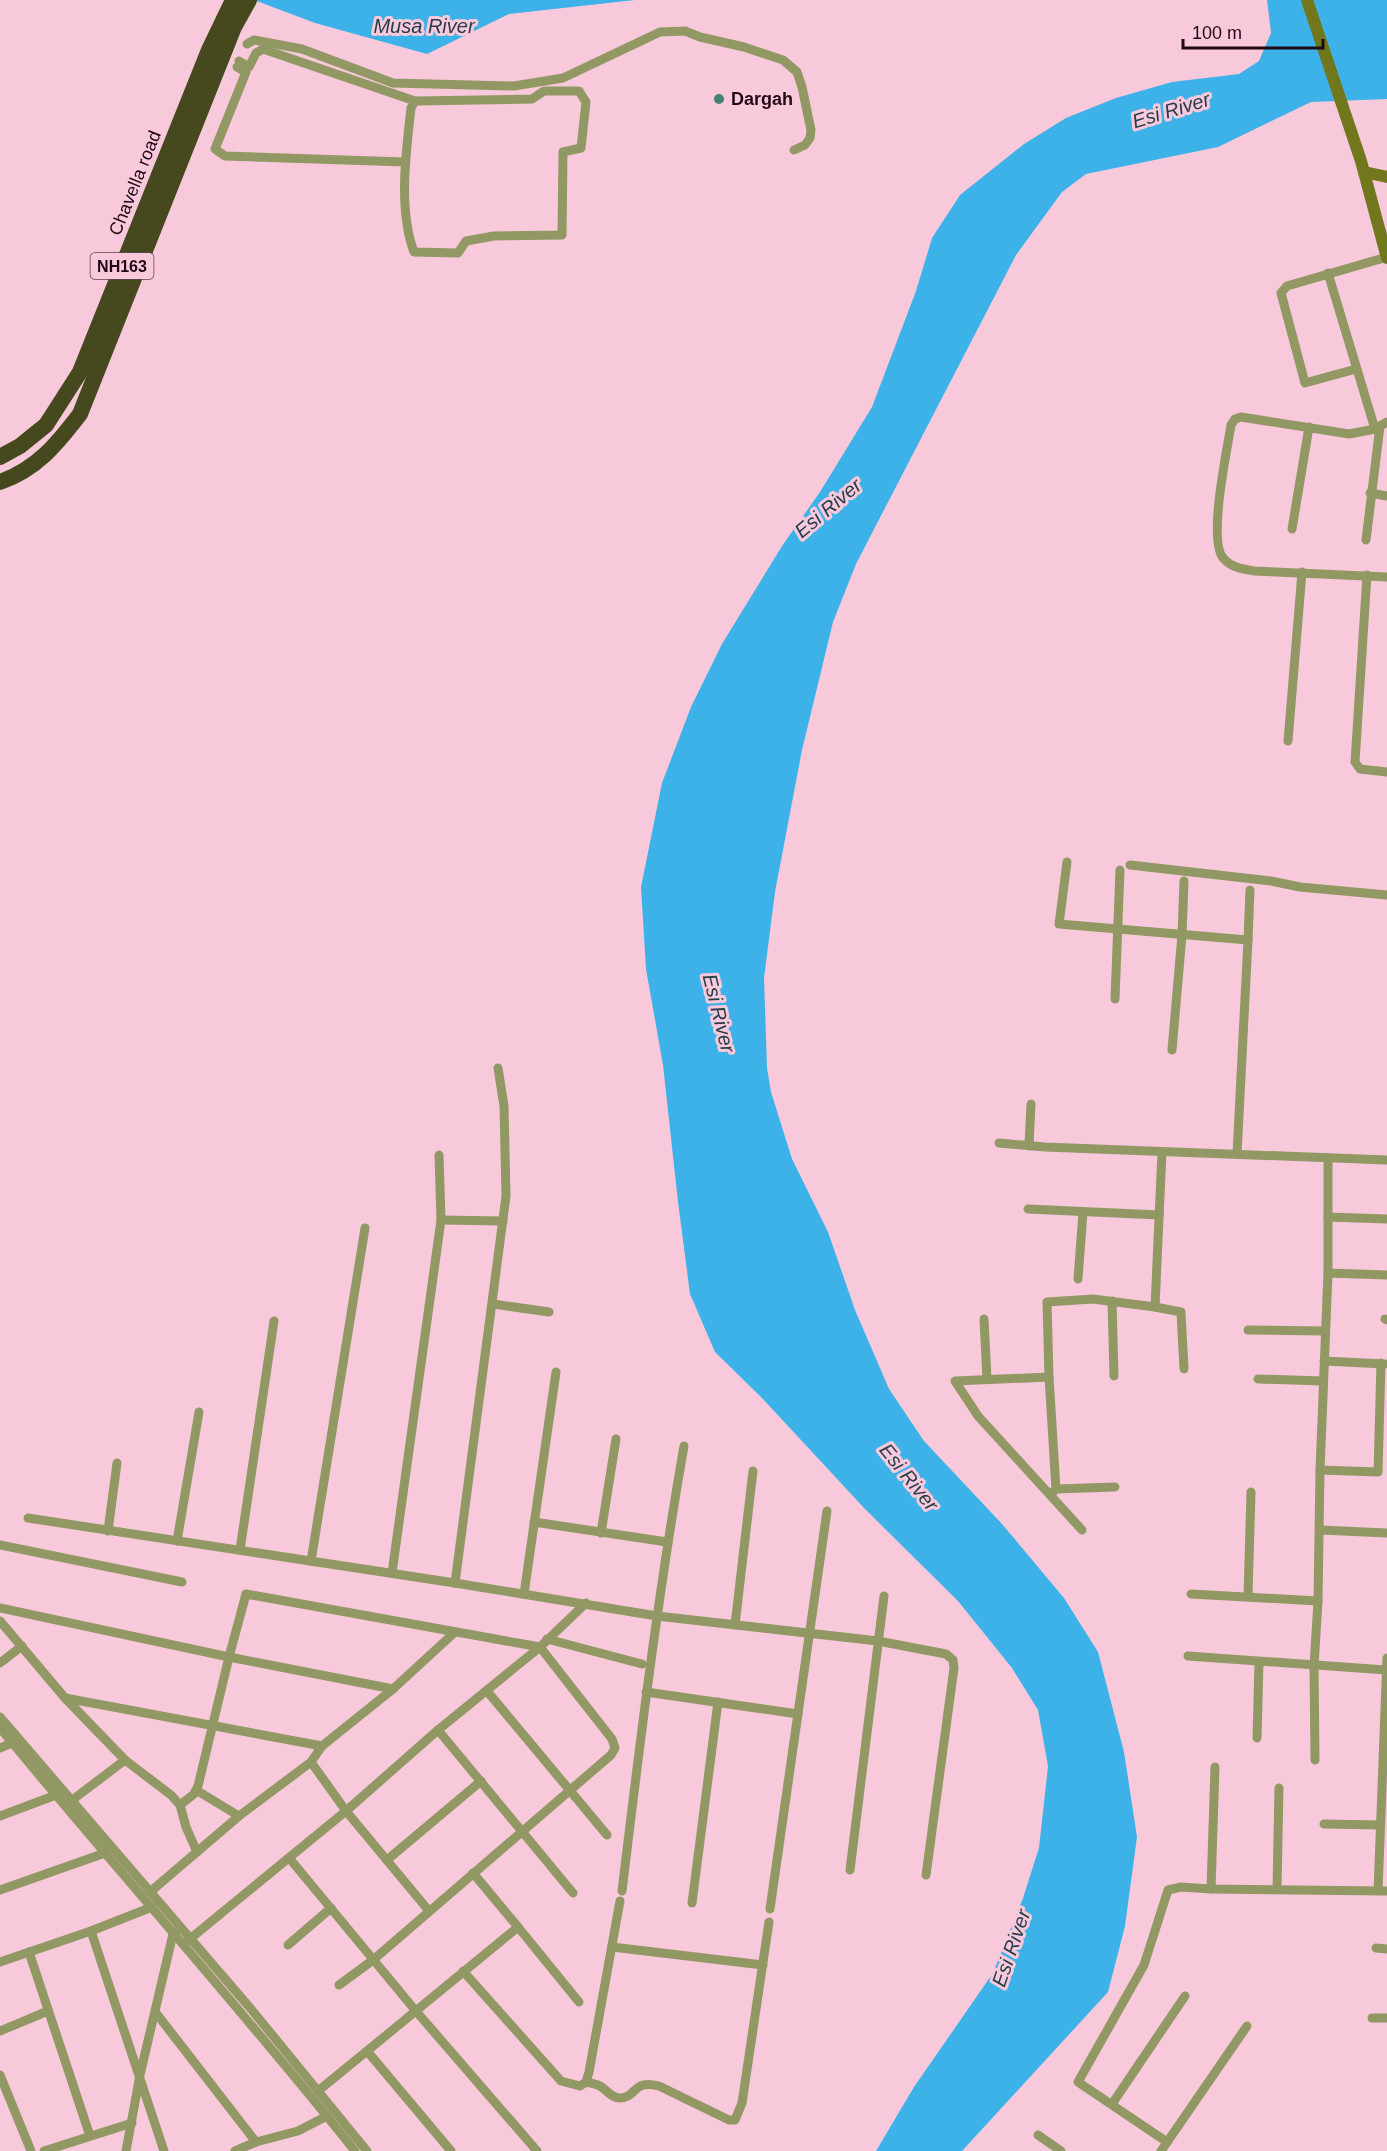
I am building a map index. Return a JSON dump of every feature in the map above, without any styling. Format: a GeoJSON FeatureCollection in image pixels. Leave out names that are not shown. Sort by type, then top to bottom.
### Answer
{"type":"FeatureCollection","features":[{"type":"Feature","properties":{"kind":"highway","name":"Chavella road"},"geometry":{"type":"LineString","coordinates":[[0,482],[36,463],[52,449],[80,414],[216,52],[233,0]]}},
{"type":"Feature","properties":{"kind":"highway","name":"NH163"},"geometry":{"type":"LineString","coordinates":[[216,52],[234,27],[249,0]]}},
{"type":"Feature","properties":{"kind":"highway","name":"Chavella road"},"geometry":{"type":"LineString","coordinates":[[0,457],[20,446],[46,425],[80,372],[216,52]]}},
{"type":"Feature","properties":{"kind":"street"},"geometry":{"type":"LineString","coordinates":[[1307,0],[1362,166],[1387,258],[1287,286],[1281,292],[1305,383],[1356,369]]}},
{"type":"Feature","properties":{"kind":"street"},"geometry":{"type":"LineString","coordinates":[[256,53],[246,46],[254,40],[302,49],[393,83],[514,86],[563,78],[660,32],[685,31],[783,60],[797,72],[811,130],[810,138],[805,145],[794,150]]}},
{"type":"Feature","properties":{"kind":"street"},"geometry":{"type":"LineString","coordinates":[[405,162],[225,156],[215,149],[248,69],[256,53],[263,49],[415,101],[532,99],[544,91],[579,91],[586,102],[581,148],[563,152],[562,235],[494,236],[466,241],[458,253],[414,252],[407,234],[405,162],[411,108],[415,101]]}},
{"type":"Feature","properties":{"kind":"street"},"geometry":{"type":"LineString","coordinates":[[238,64],[248,69]]}},
{"type":"Feature","properties":{"kind":"street"},"geometry":{"type":"LineString","coordinates":[[1362,166],[1387,177]]}},
{"type":"Feature","properties":{"kind":"street"},"geometry":{"type":"LineString","coordinates":[[1328,273],[1356,369],[1381,426],[1366,540]]}},
{"type":"Feature","properties":{"kind":"street"},"geometry":{"type":"LineString","coordinates":[[1381,426],[1349,434],[1241,417],[1235,419],[1231,425],[1216,524],[1217,547],[1223,559],[1238,568],[1254,571],[1387,577]]}},
{"type":"Feature","properties":{"kind":"street"},"geometry":{"type":"LineString","coordinates":[[1292,529],[1309,427]]}},
{"type":"Feature","properties":{"kind":"street"},"geometry":{"type":"LineString","coordinates":[[1371,493],[1387,496]]}},
{"type":"Feature","properties":{"kind":"street"},"geometry":{"type":"LineString","coordinates":[[1288,741],[1302,572]]}},
{"type":"Feature","properties":{"kind":"street"},"geometry":{"type":"LineString","coordinates":[[1367,575],[1355,762],[1360,769],[1387,772]]}},
{"type":"Feature","properties":{"kind":"street"},"geometry":{"type":"LineString","coordinates":[[1066,862],[1059,924],[1248,940]]}},
{"type":"Feature","properties":{"kind":"street"},"geometry":{"type":"LineString","coordinates":[[1130,865],[1272,881],[1300,887],[1387,895]]}},
{"type":"Feature","properties":{"kind":"street"},"geometry":{"type":"LineString","coordinates":[[1114,999],[1120,870]]}},
{"type":"Feature","properties":{"kind":"street"},"geometry":{"type":"LineString","coordinates":[[1172,1050],[1184,881]]}},
{"type":"Feature","properties":{"kind":"street"},"geometry":{"type":"LineString","coordinates":[[1237,1154],[1250,890]]}},
{"type":"Feature","properties":{"kind":"street"},"geometry":{"type":"LineString","coordinates":[[455,1582],[506,1196],[504,1106],[498,1068]]}},
{"type":"Feature","properties":{"kind":"street"},"geometry":{"type":"LineString","coordinates":[[1029,1146],[1030,1104]]}},
{"type":"Feature","properties":{"kind":"street"},"geometry":{"type":"LineString","coordinates":[[999,1143],[1162,1152],[1387,1160]]}},
{"type":"Feature","properties":{"kind":"street"},"geometry":{"type":"LineString","coordinates":[[1155,1307],[1162,1152]]}},
{"type":"Feature","properties":{"kind":"street"},"geometry":{"type":"LineString","coordinates":[[392,1573],[441,1220],[439,1155]]}},
{"type":"Feature","properties":{"kind":"street"},"geometry":{"type":"LineString","coordinates":[[1315,1760],[1314,1666],[1321,1530],[1320,1470],[1328,1273],[1328,1158]]}},
{"type":"Feature","properties":{"kind":"street"},"geometry":{"type":"LineString","coordinates":[[1028,1209],[1159,1215]]}},
{"type":"Feature","properties":{"kind":"street"},"geometry":{"type":"LineString","coordinates":[[1078,1279],[1083,1212]]}},
{"type":"Feature","properties":{"kind":"street"},"geometry":{"type":"LineString","coordinates":[[1328,1217],[1387,1219]]}},
{"type":"Feature","properties":{"kind":"street"},"geometry":{"type":"LineString","coordinates":[[441,1220],[503,1221]]}},
{"type":"Feature","properties":{"kind":"street"},"geometry":{"type":"LineString","coordinates":[[311,1561],[365,1228]]}},
{"type":"Feature","properties":{"kind":"street"},"geometry":{"type":"LineString","coordinates":[[1328,1273],[1387,1275]]}},
{"type":"Feature","properties":{"kind":"street"},"geometry":{"type":"LineString","coordinates":[[1053,1492],[1047,1302],[1093,1299],[1181,1312],[1184,1369]]}},
{"type":"Feature","properties":{"kind":"street"},"geometry":{"type":"LineString","coordinates":[[1112,1301],[1114,1376]]}},
{"type":"Feature","properties":{"kind":"street"},"geometry":{"type":"LineString","coordinates":[[493,1304],[549,1312]]}},
{"type":"Feature","properties":{"kind":"street"},"geometry":{"type":"LineString","coordinates":[[984,1319],[987,1379]]}},
{"type":"Feature","properties":{"kind":"street"},"geometry":{"type":"LineString","coordinates":[[240,1550],[274,1321]]}},
{"type":"Feature","properties":{"kind":"street"},"geometry":{"type":"LineString","coordinates":[[1248,1330],[1325,1331]]}},
{"type":"Feature","properties":{"kind":"street"},"geometry":{"type":"LineString","coordinates":[[1320,1470],[1378,1472],[1384,1364],[1324,1361]]}},
{"type":"Feature","properties":{"kind":"street"},"geometry":{"type":"LineString","coordinates":[[524,1594],[556,1372]]}},
{"type":"Feature","properties":{"kind":"street"},"geometry":{"type":"LineString","coordinates":[[1049,1377],[955,1381],[978,1416],[1053,1492],[1082,1530]]}},
{"type":"Feature","properties":{"kind":"street"},"geometry":{"type":"LineString","coordinates":[[1258,1379],[1323,1381]]}},
{"type":"Feature","properties":{"kind":"street"},"geometry":{"type":"LineString","coordinates":[[177,1541],[199,1412]]}},
{"type":"Feature","properties":{"kind":"street"},"geometry":{"type":"LineString","coordinates":[[601,1533],[616,1439]]}},
{"type":"Feature","properties":{"kind":"street"},"geometry":{"type":"LineString","coordinates":[[463,1971],[561,2080],[580,2086],[586,2082],[621,1896],[667,1542],[684,1446]]}},
{"type":"Feature","properties":{"kind":"street"},"geometry":{"type":"LineString","coordinates":[[108,1531],[117,1463]]}},
{"type":"Feature","properties":{"kind":"street"},"geometry":{"type":"LineString","coordinates":[[735,1625],[753,1471]]}},
{"type":"Feature","properties":{"kind":"street"},"geometry":{"type":"LineString","coordinates":[[1053,1492],[1115,1487]]}},
{"type":"Feature","properties":{"kind":"street"},"geometry":{"type":"LineString","coordinates":[[1248,1596],[1251,1492]]}},
{"type":"Feature","properties":{"kind":"street"},"geometry":{"type":"LineString","coordinates":[[770,1909],[827,1511]]}},
{"type":"Feature","properties":{"kind":"street"},"geometry":{"type":"LineString","coordinates":[[28,1518],[455,1582],[657,1616],[878,1641],[946,1654],[953,1660],[954,1668],[926,1875]]}},
{"type":"Feature","properties":{"kind":"street"},"geometry":{"type":"LineString","coordinates":[[534,1522],[667,1542]]}},
{"type":"Feature","properties":{"kind":"street"},"geometry":{"type":"LineString","coordinates":[[1321,1530],[1387,1533]]}},
{"type":"Feature","properties":{"kind":"street"},"geometry":{"type":"LineString","coordinates":[[0,1545],[182,1582]]}},
{"type":"Feature","properties":{"kind":"street"},"geometry":{"type":"LineString","coordinates":[[1191,1593],[1318,1601]]}},
{"type":"Feature","properties":{"kind":"street"},"geometry":{"type":"LineString","coordinates":[[180,1805],[196,1790],[246,1594],[540,1647],[612,1739],[615,1748],[611,1755],[373,1960],[339,1985]]}},
{"type":"Feature","properties":{"kind":"street"},"geometry":{"type":"LineString","coordinates":[[850,1870],[884,1596]]}},
{"type":"Feature","properties":{"kind":"street"},"geometry":{"type":"LineString","coordinates":[[187,1942],[290,1859],[438,1730],[540,1647],[586,1603]]}},
{"type":"Feature","properties":{"kind":"street"},"geometry":{"type":"LineString","coordinates":[[0,1608],[393,1689]]}},
{"type":"Feature","properties":{"kind":"street"},"geometry":{"type":"LineString","coordinates":[[0,1621],[65,1698],[126,1760],[171,1795],[180,1805],[186,1827],[197,1852]]}},
{"type":"Feature","properties":{"kind":"street"},"geometry":{"type":"LineString","coordinates":[[150,1892],[239,1816],[311,1762],[322,1746],[393,1689],[455,1632]]}},
{"type":"Feature","properties":{"kind":"street"},"geometry":{"type":"LineString","coordinates":[[547,1639],[642,1664]]}},
{"type":"Feature","properties":{"kind":"street"},"geometry":{"type":"LineString","coordinates":[[0,1663],[22,1646]]}},
{"type":"Feature","properties":{"kind":"street"},"geometry":{"type":"LineString","coordinates":[[1188,1656],[1386,1670]]}},
{"type":"Feature","properties":{"kind":"street"},"geometry":{"type":"LineString","coordinates":[[1167,2142],[1078,2082],[1144,1965],[1168,1890],[1181,1887],[1382,1891],[1380,1825],[1387,1658]]}},
{"type":"Feature","properties":{"kind":"street"},"geometry":{"type":"LineString","coordinates":[[1257,1738],[1259,1662]]}},
{"type":"Feature","properties":{"kind":"street"},"geometry":{"type":"LineString","coordinates":[[486,1691],[607,1835]]}},
{"type":"Feature","properties":{"kind":"street"},"geometry":{"type":"LineString","coordinates":[[646,1692],[798,1714]]}},
{"type":"Feature","properties":{"kind":"street"},"geometry":{"type":"LineString","coordinates":[[65,1698],[322,1746]]}},
{"type":"Feature","properties":{"kind":"street"},"geometry":{"type":"LineString","coordinates":[[692,1903],[718,1702]]}},
{"type":"Feature","properties":{"kind":"street"},"geometry":{"type":"LineString","coordinates":[[0,1717],[150,1892],[177,1931],[140,2075],[126,2151]]}},
{"type":"Feature","properties":{"kind":"street"},"geometry":{"type":"LineString","coordinates":[[0,1728],[152,1907],[251,2009],[367,2151]]}},
{"type":"Feature","properties":{"kind":"street"},"geometry":{"type":"LineString","coordinates":[[438,1730],[573,1893]]}},
{"type":"Feature","properties":{"kind":"street"},"geometry":{"type":"LineString","coordinates":[[0,1748],[12,1743]]}},
{"type":"Feature","properties":{"kind":"street"},"geometry":{"type":"LineString","coordinates":[[71,1801],[126,1760]]}},
{"type":"Feature","properties":{"kind":"street"},"geometry":{"type":"LineString","coordinates":[[311,1762],[346,1811],[429,1911]]}},
{"type":"Feature","properties":{"kind":"street"},"geometry":{"type":"LineString","coordinates":[[1211,1889],[1215,1767]]}},
{"type":"Feature","properties":{"kind":"street"},"geometry":{"type":"LineString","coordinates":[[387,1860],[481,1780]]}},
{"type":"Feature","properties":{"kind":"street"},"geometry":{"type":"LineString","coordinates":[[1277,1889],[1279,1788]]}},
{"type":"Feature","properties":{"kind":"street"},"geometry":{"type":"LineString","coordinates":[[196,1790],[239,1816]]}},
{"type":"Feature","properties":{"kind":"street"},"geometry":{"type":"LineString","coordinates":[[0,1816],[56,1795]]}},
{"type":"Feature","properties":{"kind":"street"},"geometry":{"type":"LineString","coordinates":[[1324,1824],[1380,1825]]}},
{"type":"Feature","properties":{"kind":"street"},"geometry":{"type":"LineString","coordinates":[[0,1890],[105,1853]]}},
{"type":"Feature","properties":{"kind":"street"},"geometry":{"type":"LineString","coordinates":[[290,1859],[415,2010],[537,2151]]}},
{"type":"Feature","properties":{"kind":"street"},"geometry":{"type":"LineString","coordinates":[[473,1873],[579,2002]]}},
{"type":"Feature","properties":{"kind":"street"},"geometry":{"type":"LineString","coordinates":[[0,1962],[152,1907]]}},
{"type":"Feature","properties":{"kind":"street"},"geometry":{"type":"LineString","coordinates":[[288,1945],[331,1908]]}},
{"type":"Feature","properties":{"kind":"street"},"geometry":{"type":"LineString","coordinates":[[586,2082],[598,2084],[613,2096],[620,2098],[630,2095],[637,2087],[649,2084],[659,2086],[729,2120],[735,2120],[742,2103],[769,1922]]}},
{"type":"Feature","properties":{"kind":"street"},"geometry":{"type":"LineString","coordinates":[[318,2091],[518,1927]]}},
{"type":"Feature","properties":{"kind":"street"},"geometry":{"type":"LineString","coordinates":[[91,1930],[165,2151]]}},
{"type":"Feature","properties":{"kind":"street"},"geometry":{"type":"LineString","coordinates":[[187,1942],[355,2151]]}},
{"type":"Feature","properties":{"kind":"street"},"geometry":{"type":"LineString","coordinates":[[612,1947],[764,1965]]}},
{"type":"Feature","properties":{"kind":"street"},"geometry":{"type":"LineString","coordinates":[[1376,1948],[1387,1949]]}},
{"type":"Feature","properties":{"kind":"street"},"geometry":{"type":"LineString","coordinates":[[29,1952],[90,2136]]}},
{"type":"Feature","properties":{"kind":"street"},"geometry":{"type":"LineString","coordinates":[[1112,2104],[1185,1996]]}},
{"type":"Feature","properties":{"kind":"street"},"geometry":{"type":"LineString","coordinates":[[0,2031],[48,2011]]}},
{"type":"Feature","properties":{"kind":"street"},"geometry":{"type":"LineString","coordinates":[[156,2013],[256,2142]]}},
{"type":"Feature","properties":{"kind":"street"},"geometry":{"type":"LineString","coordinates":[[1372,2018],[1387,2018]]}},
{"type":"Feature","properties":{"kind":"street"},"geometry":{"type":"LineString","coordinates":[[1161,2151],[1247,2026]]}},
{"type":"Feature","properties":{"kind":"street"},"geometry":{"type":"LineString","coordinates":[[367,2051],[451,2151]]}},
{"type":"Feature","properties":{"kind":"street"},"geometry":{"type":"LineString","coordinates":[[0,2076],[30,2151]]}},
{"type":"Feature","properties":{"kind":"street"},"geometry":{"type":"LineString","coordinates":[[235,2151],[256,2142],[298,2131],[327,2116]]}},
{"type":"Feature","properties":{"kind":"street"},"geometry":{"type":"LineString","coordinates":[[44,2151],[132,2122]]}},
{"type":"Feature","properties":{"kind":"street"},"geometry":{"type":"LineString","coordinates":[[1038,2135],[1061,2151]]}},
{"type":"Feature","properties":{"kind":"water","name":"Musa River"},"geometry":{"type":"Polygon","coordinates":[[[254,0],[635,0],[509,14],[427,54],[315,23],[254,0]]]}},
{"type":"Feature","properties":{"kind":"water","name":"Esi River"},"geometry":{"type":"Polygon","coordinates":[[[1267,0],[1387,0],[1387,99],[1311,102],[1218,147],[1086,174],[1062,192],[1016,255],[856,564],[833,622],[802,750],[775,892],[764,978],[767,1068],[771,1092],[792,1159],[828,1232],[855,1310],[889,1389],[924,1441],[1002,1524],[1064,1598],[1098,1652],[1124,1752],[1137,1837],[1125,1926],[1108,1992],[962,2151],[876,2151],[914,2087],[993,1973],[1023,1898],[1039,1848],[1048,1766],[1038,1710],[1012,1668],[958,1601],[865,1509],[761,1397],[715,1352],[690,1294],[663,1065],[646,969],[641,887],[662,783],[691,707],[722,644],[872,407],[916,291],[932,238],[960,195],[1024,144],[1066,118],[1116,98],[1172,82],[1239,74],[1259,61],[1271,33],[1267,0]]]}},
{"type":"Feature","properties":{"kind":"place","name":"Dargah"},"geometry":{"type":"Point","coordinates":[719,99]}}]}
